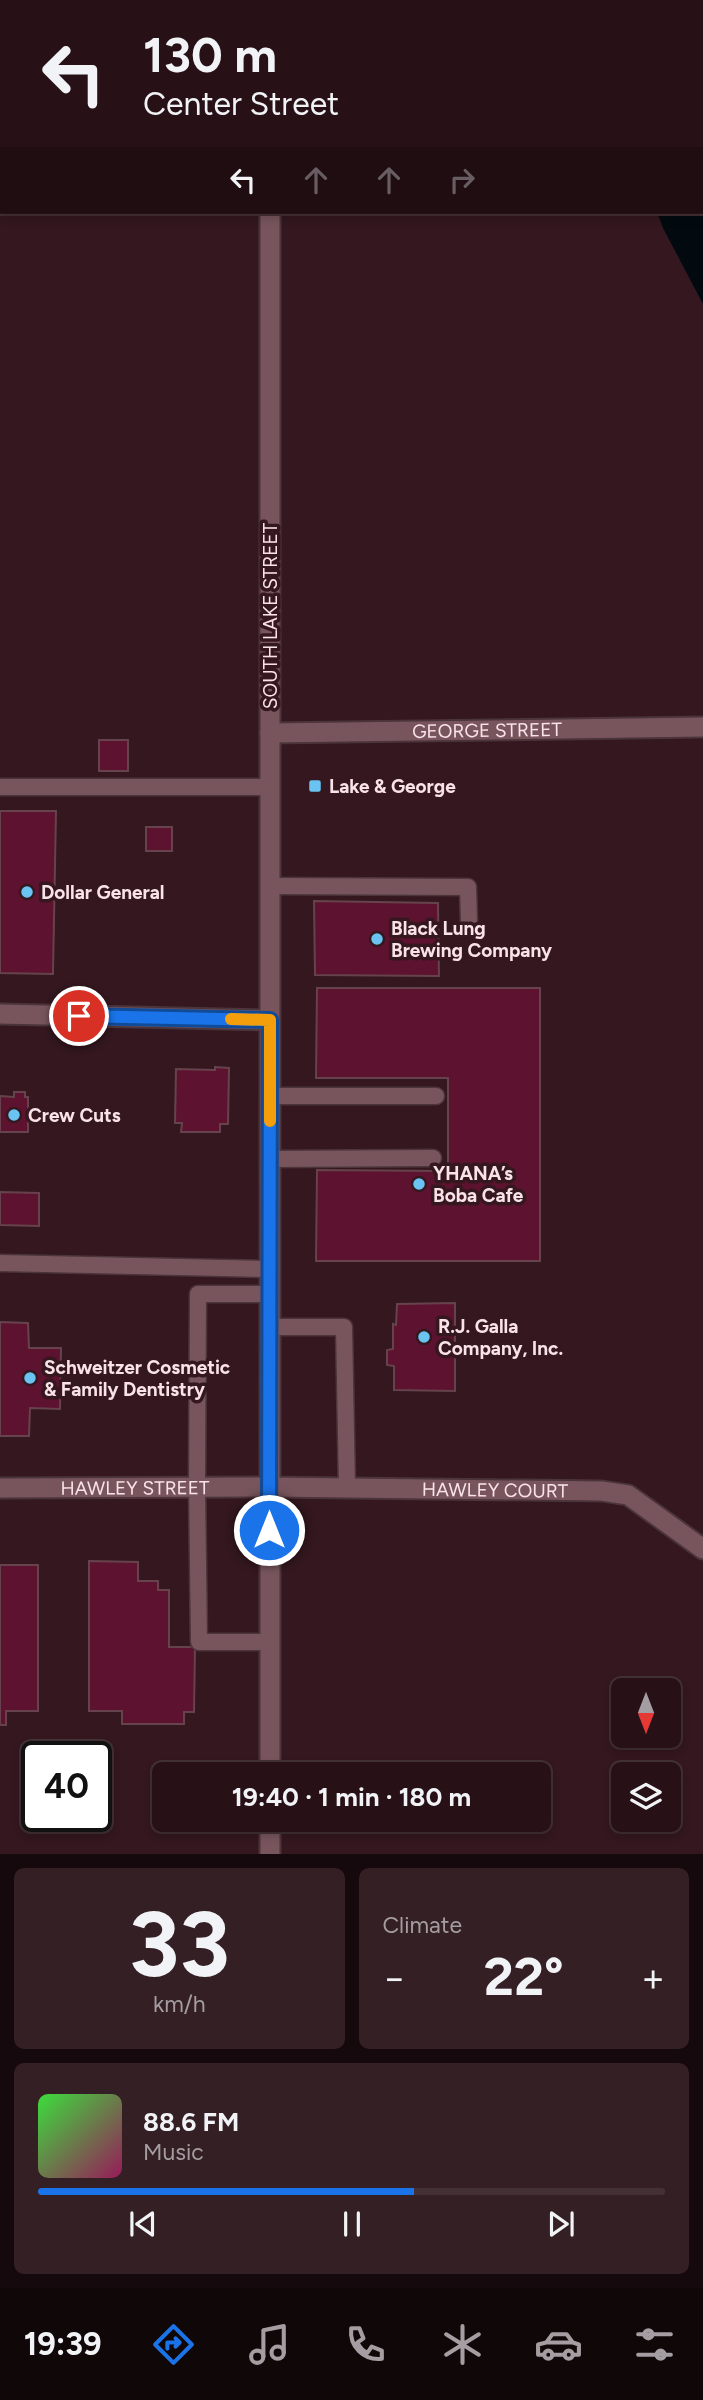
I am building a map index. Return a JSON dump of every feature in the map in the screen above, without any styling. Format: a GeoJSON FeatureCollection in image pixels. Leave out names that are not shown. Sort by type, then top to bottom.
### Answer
{"type":"FeatureCollection","features":[{"type":"Feature","properties":{"kind":"street","name":"SOUTH LAKE STREET"},"geometry":{"type":"LineString","coordinates":[[270,214],[270,1762]]}},
{"type":"Feature","properties":{"kind":"street","name":"GEORGE STREET"},"geometry":{"type":"LineString","coordinates":[[270,733],[703,727]]}},
{"type":"Feature","properties":{"kind":"street"},"geometry":{"type":"LineString","coordinates":[[0,1014],[270,1020]]}},
{"type":"Feature","properties":{"kind":"street","name":"HAWLEY STREET"},"geometry":{"type":"LineString","coordinates":[[0,1488],[269,1487]]}},
{"type":"Feature","properties":{"kind":"street","name":"HAWLEY COURT"},"geometry":{"type":"LineString","coordinates":[[269,1487],[602,1491],[628,1495],[703,1549]]}},
{"type":"Feature","properties":{"kind":"street"},"geometry":{"type":"LineString","coordinates":[[270,1832],[270,1854]]}},
{"type":"Feature","properties":{"kind":"lane"},"geometry":{"type":"LineString","coordinates":[[0,787],[270,787]]}},
{"type":"Feature","properties":{"kind":"lane"},"geometry":{"type":"LineString","coordinates":[[270,886],[468,887],[469,922]]}},
{"type":"Feature","properties":{"kind":"lane"},"geometry":{"type":"LineString","coordinates":[[270,1096],[436,1096]]}},
{"type":"Feature","properties":{"kind":"lane"},"geometry":{"type":"LineString","coordinates":[[270,1159],[433,1158]]}},
{"type":"Feature","properties":{"kind":"lane"},"geometry":{"type":"LineString","coordinates":[[0,1264],[270,1269]]}},
{"type":"Feature","properties":{"kind":"lane"},"geometry":{"type":"LineString","coordinates":[[270,1294],[198,1294],[197,1487],[199,1642],[270,1642]]}},
{"type":"Feature","properties":{"kind":"lane"},"geometry":{"type":"LineString","coordinates":[[269,1327],[344,1327],[347,1488]]}},
{"type":"Feature","properties":{"kind":"shaded area"},"geometry":{"type":"Polygon","coordinates":[[[658,214],[703,214],[703,304],[658,214]]]}},
{"type":"Feature","properties":{"kind":"building"},"geometry":{"type":"Polygon","coordinates":[[[99,740],[128,740],[128,771],[99,771],[99,740]]]}},
{"type":"Feature","properties":{"kind":"building","name":"Dollar General"},"geometry":{"type":"Polygon","coordinates":[[[0,811],[56,811],[53,974],[0,973],[0,811]]]}},
{"type":"Feature","properties":{"kind":"building"},"geometry":{"type":"Polygon","coordinates":[[[146,827],[172,827],[172,851],[146,851],[146,827]]]}},
{"type":"Feature","properties":{"kind":"building","name":"Black Lung Brewing Company"},"geometry":{"type":"Polygon","coordinates":[[[314,901],[438,903],[439,976],[315,975],[314,901]]]}},
{"type":"Feature","properties":{"kind":"building"},"geometry":{"type":"Polygon","coordinates":[[[317,988],[540,988],[540,1261],[316,1261],[317,1170],[448,1171],[448,1078],[316,1078],[317,988]]]}},
{"type":"Feature","properties":{"kind":"building"},"geometry":{"type":"Polygon","coordinates":[[[215,1067],[229,1068],[228,1124],[220,1124],[220,1132],[181,1132],[182,1123],[175,1123],[176,1069],[215,1070],[215,1067]]]}},
{"type":"Feature","properties":{"kind":"building","name":"Crew Cuts"},"geometry":{"type":"Polygon","coordinates":[[[14,1092],[25,1092],[25,1097],[28,1097],[28,1132],[0,1132],[0,1096],[14,1097],[14,1092]]]}},
{"type":"Feature","properties":{"kind":"building"},"geometry":{"type":"Polygon","coordinates":[[[0,1192],[39,1193],[39,1226],[0,1225],[0,1192]]]}},
{"type":"Feature","properties":{"kind":"building","name":"R.J. Galla Company, Inc."},"geometry":{"type":"Polygon","coordinates":[[[455,1303],[455,1391],[394,1390],[394,1366],[387,1365],[387,1350],[393,1349],[393,1324],[396,1325],[397,1304],[455,1303]]]}},
{"type":"Feature","properties":{"kind":"building","name":"Schweitzer Cosmetic & Family Dentistry"},"geometry":{"type":"Polygon","coordinates":[[[0,1322],[28,1323],[29,1348],[61,1348],[60,1409],[30,1408],[29,1436],[0,1436],[0,1322]]]}},
{"type":"Feature","properties":{"kind":"building"},"geometry":{"type":"Polygon","coordinates":[[[89,1561],[138,1562],[138,1581],[158,1581],[158,1590],[169,1590],[169,1647],[195,1647],[194,1712],[184,1712],[184,1724],[122,1724],[122,1711],[89,1711],[89,1561]]]}},
{"type":"Feature","properties":{"kind":"building"},"geometry":{"type":"Polygon","coordinates":[[[0,1565],[38,1565],[38,1711],[6,1711],[6,1725],[0,1725],[0,1565]]]}},
{"type":"Feature","properties":{"kind":"slow traffic"},"geometry":{"type":"LineString","coordinates":[[231,1019],[270,1020],[270,1121]]}},
{"type":"Feature","properties":{"kind":"place","name":"Lake & George"},"geometry":{"type":"Point","coordinates":[315,786]}},
{"type":"Feature","properties":{"kind":"place","name":"Dollar General"},"geometry":{"type":"Point","coordinates":[27,892]}},
{"type":"Feature","properties":{"kind":"place","name":"Black Lung Brewing Company"},"geometry":{"type":"Point","coordinates":[377,939]}},
{"type":"Feature","properties":{"kind":"place","name":"Crew Cuts"},"geometry":{"type":"Point","coordinates":[14,1115]}},
{"type":"Feature","properties":{"kind":"place","name":"YHANA’s Boba Cafe"},"geometry":{"type":"Point","coordinates":[419,1184]}},
{"type":"Feature","properties":{"kind":"place","name":"R.J. Galla Company, Inc."},"geometry":{"type":"Point","coordinates":[424,1337]}},
{"type":"Feature","properties":{"kind":"place","name":"Schweitzer Cosmetic & Family Dentistry"},"geometry":{"type":"Point","coordinates":[30,1378]}},
{"type":"Feature","properties":{"kind":"route"},"geometry":{"type":"LineString","coordinates":[[79,1016],[270,1020],[269,1530]]}}]}
